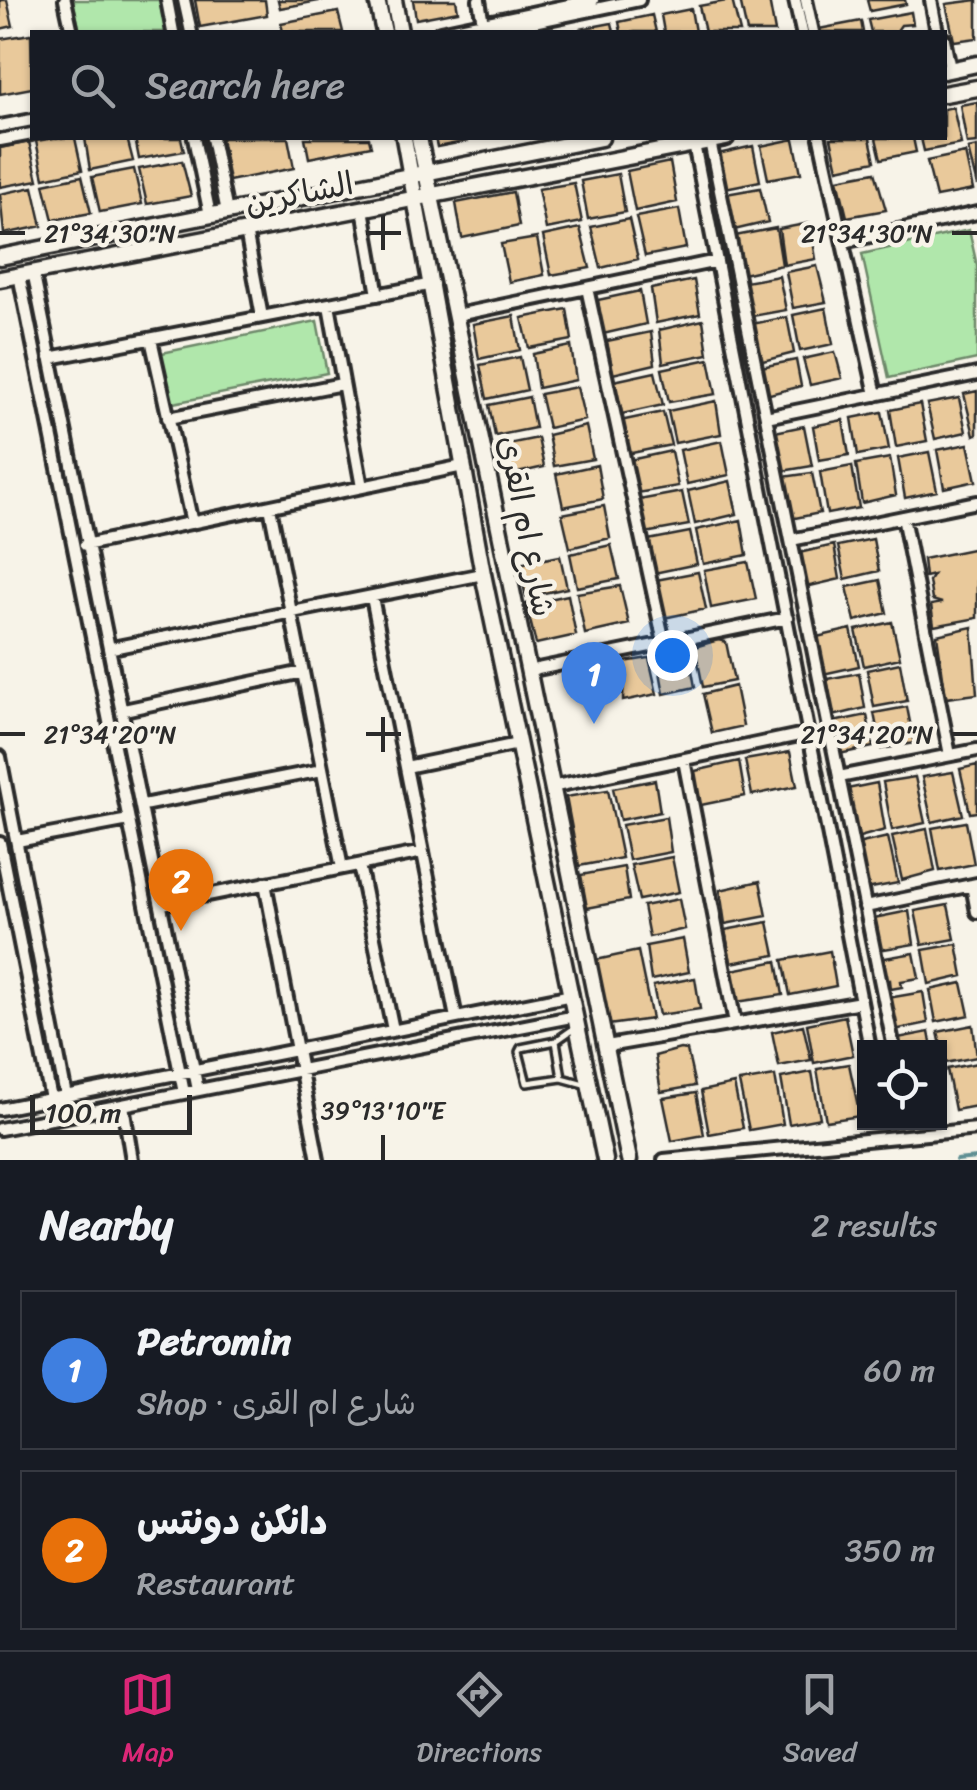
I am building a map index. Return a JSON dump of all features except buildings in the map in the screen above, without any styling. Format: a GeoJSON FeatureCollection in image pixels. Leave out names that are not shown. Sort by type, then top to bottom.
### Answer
{"type":"FeatureCollection","features":[{"type":"Feature","properties":{"kind":"main road"},"geometry":{"type":"LineString","coordinates":[[377,0],[384,30]]}},
{"type":"Feature","properties":{"kind":"main road"},"geometry":{"type":"LineString","coordinates":[[394,0],[400,30]]}},
{"type":"Feature","properties":{"kind":"main road"},"geometry":{"type":"LineString","coordinates":[[947,70],[977,64]]}},
{"type":"Feature","properties":{"kind":"main road"},"geometry":{"type":"LineString","coordinates":[[947,93],[977,88]]}},
{"type":"Feature","properties":{"kind":"main road","name":"شارع ام القرى"},"geometry":{"type":"LineString","coordinates":[[405,140],[418,173],[457,315],[629,1160]]}},
{"type":"Feature","properties":{"kind":"main road","name":"شارع ام القرى"},"geometry":{"type":"LineString","coordinates":[[418,173],[419,140]]}},
{"type":"Feature","properties":{"kind":"main road","name":"الشاكرين"},"geometry":{"type":"LineString","coordinates":[[0,257],[591,140]]}},
{"type":"Feature","properties":{"kind":"main road","name":"الشاكرين"},"geometry":{"type":"LineString","coordinates":[[0,279],[714,140]]}},
{"type":"Feature","properties":{"kind":"main road","name":"شارع ام القرى"},"geometry":{"type":"LineString","coordinates":[[423,197],[463,466],[604,1160]]}},
{"type":"Feature","properties":{"kind":"main road"},"geometry":{"type":"LineString","coordinates":[[159,225],[164,247]]}},
{"type":"Feature","properties":{"kind":"main road"},"geometry":{"type":"LineString","coordinates":[[546,876],[569,872]]}},
{"type":"Feature","properties":{"kind":"street"},"geometry":{"type":"LineString","coordinates":[[65,0],[72,30]]}},
{"type":"Feature","properties":{"kind":"street"},"geometry":{"type":"LineString","coordinates":[[167,0],[173,30]]}},
{"type":"Feature","properties":{"kind":"street"},"geometry":{"type":"LineString","coordinates":[[184,0],[191,30]]}},
{"type":"Feature","properties":{"kind":"street"},"geometry":{"type":"LineString","coordinates":[[479,0],[484,28]]}},
{"type":"Feature","properties":{"kind":"street"},"geometry":{"type":"LineString","coordinates":[[484,28],[589,0]]}},
{"type":"Feature","properties":{"kind":"street"},"geometry":{"type":"LineString","coordinates":[[484,28],[640,0]]}},
{"type":"Feature","properties":{"kind":"street"},"geometry":{"type":"LineString","coordinates":[[796,0],[802,30]]}},
{"type":"Feature","properties":{"kind":"street"},"geometry":{"type":"LineString","coordinates":[[806,0],[812,30]]}},
{"type":"Feature","properties":{"kind":"street"},"geometry":{"type":"LineString","coordinates":[[934,0],[940,30]]}},
{"type":"Feature","properties":{"kind":"street"},"geometry":{"type":"LineString","coordinates":[[0,126],[30,120]]}},
{"type":"Feature","properties":{"kind":"street"},"geometry":{"type":"LineString","coordinates":[[0,140],[30,134]]}},
{"type":"Feature","properties":{"kind":"street"},"geometry":{"type":"LineString","coordinates":[[194,140],[210,215]]}},
{"type":"Feature","properties":{"kind":"street"},"geometry":{"type":"LineString","coordinates":[[212,140],[227,212]]}},
{"type":"Feature","properties":{"kind":"street"},"geometry":{"type":"LineString","coordinates":[[820,140],[876,395]]}},
{"type":"Feature","properties":{"kind":"street"},"geometry":{"type":"LineString","coordinates":[[702,142],[717,260],[868,1040]]}},
{"type":"Feature","properties":{"kind":"street"},"geometry":{"type":"LineString","coordinates":[[702,142],[766,417],[892,1040]]}},
{"type":"Feature","properties":{"kind":"street"},"geometry":{"type":"LineString","coordinates":[[362,208],[378,295]]}},
{"type":"Feature","properties":{"kind":"street"},"geometry":{"type":"LineString","coordinates":[[842,242],[977,214]]}},
{"type":"Feature","properties":{"kind":"street"},"geometry":{"type":"LineString","coordinates":[[246,231],[262,317]]}},
{"type":"Feature","properties":{"kind":"street"},"geometry":{"type":"LineString","coordinates":[[457,315],[717,260]]}},
{"type":"Feature","properties":{"kind":"street"},"geometry":{"type":"LineString","coordinates":[[26,273],[50,358],[112,648],[198,1090]]}},
{"type":"Feature","properties":{"kind":"street"},"geometry":{"type":"LineString","coordinates":[[26,273],[74,547],[184,1093]]}},
{"type":"Feature","properties":{"kind":"street"},"geometry":{"type":"LineString","coordinates":[[50,358],[433,284]]}},
{"type":"Feature","properties":{"kind":"street"},"geometry":{"type":"LineString","coordinates":[[587,288],[664,642]]}},
{"type":"Feature","properties":{"kind":"street"},"geometry":{"type":"LineString","coordinates":[[329,305],[362,487]]}},
{"type":"Feature","properties":{"kind":"street"},"geometry":{"type":"LineString","coordinates":[[150,339],[192,522]]}},
{"type":"Feature","properties":{"kind":"street"},"geometry":{"type":"LineString","coordinates":[[766,417],[977,374]]}},
{"type":"Feature","properties":{"kind":"street"},"geometry":{"type":"LineString","coordinates":[[168,418],[342,384]]}},
{"type":"Feature","properties":{"kind":"street"},"geometry":{"type":"LineString","coordinates":[[74,547],[463,466]]}},
{"type":"Feature","properties":{"kind":"street"},"geometry":{"type":"LineString","coordinates":[[790,540],[977,502]]}},
{"type":"Feature","properties":{"kind":"street"},"geometry":{"type":"LineString","coordinates":[[270,507],[342,868]]}},
{"type":"Feature","properties":{"kind":"street"},"geometry":{"type":"LineString","coordinates":[[903,517],[950,755]]}},
{"type":"Feature","properties":{"kind":"street"},"geometry":{"type":"LineString","coordinates":[[112,648],[484,574]]}},
{"type":"Feature","properties":{"kind":"street"},"geometry":{"type":"LineString","coordinates":[[372,597],[456,1018]]}},
{"type":"Feature","properties":{"kind":"street"},"geometry":{"type":"LineString","coordinates":[[528,671],[787,618]]}},
{"type":"Feature","properties":{"kind":"street"},"geometry":{"type":"LineString","coordinates":[[124,710],[303,672]]}},
{"type":"Feature","properties":{"kind":"street"},"geometry":{"type":"LineString","coordinates":[[551,787],[809,733]]}},
{"type":"Feature","properties":{"kind":"street"},"geometry":{"type":"LineString","coordinates":[[406,767],[518,744]]}},
{"type":"Feature","properties":{"kind":"street"},"geometry":{"type":"LineString","coordinates":[[839,777],[977,750]]}},
{"type":"Feature","properties":{"kind":"street"},"geometry":{"type":"LineString","coordinates":[[0,757],[66,1096]]}},
{"type":"Feature","properties":{"kind":"street"},"geometry":{"type":"LineString","coordinates":[[684,760],[735,1024]]}},
{"type":"Feature","properties":{"kind":"street"},"geometry":{"type":"LineString","coordinates":[[142,805],[322,770]]}},
{"type":"Feature","properties":{"kind":"street"},"geometry":{"type":"LineString","coordinates":[[16,841],[129,820]]}},
{"type":"Feature","properties":{"kind":"street"},"geometry":{"type":"LineString","coordinates":[[0,846],[51,1099]]}},
{"type":"Feature","properties":{"kind":"street"},"geometry":{"type":"LineString","coordinates":[[162,904],[423,852]]}},
{"type":"Feature","properties":{"kind":"street"},"geometry":{"type":"LineString","coordinates":[[358,865],[393,1030]]}},
{"type":"Feature","properties":{"kind":"street"},"geometry":{"type":"LineString","coordinates":[[265,883],[318,1160]]}},
{"type":"Feature","properties":{"kind":"street"},"geometry":{"type":"LineString","coordinates":[[865,907],[974,885],[977,912]]}},
{"type":"Feature","properties":{"kind":"street"},"geometry":{"type":"LineString","coordinates":[[11,899],[27,894]]}},
{"type":"Feature","properties":{"kind":"street"},"geometry":{"type":"LineString","coordinates":[[0,1109],[572,995]]}},
{"type":"Feature","properties":{"kind":"street"},"geometry":{"type":"LineString","coordinates":[[606,1046],[861,1002]]}},
{"type":"Feature","properties":{"kind":"street"},"geometry":{"type":"LineString","coordinates":[[0,1129],[577,1021]]}},
{"type":"Feature","properties":{"kind":"street"},"geometry":{"type":"LineString","coordinates":[[123,1105],[132,1160]]}},
{"type":"Feature","properties":{"kind":"street"},"geometry":{"type":"LineString","coordinates":[[664,1160],[977,1129]]}},
{"type":"Feature","properties":{"kind":"street"},"geometry":{"type":"LineString","coordinates":[[886,1130],[888,1138]]}},
{"type":"Feature","properties":{"kind":"street"},"geometry":{"type":"LineString","coordinates":[[911,1130],[912,1136]]}},
{"type":"Feature","properties":{"kind":"lane"},"geometry":{"type":"LineString","coordinates":[[577,1021],[556,1041],[521,1048],[519,1052],[527,1083],[562,1078],[590,1086]]}},
{"type":"Feature","properties":{"kind":"lane"},"geometry":{"type":"LineString","coordinates":[[556,1041],[562,1078]]}},
{"type":"Feature","properties":{"kind":"green space"},"geometry":{"type":"Polygon","coordinates":[[[73,0],[159,0],[166,30],[80,30],[73,0]]]}},
{"type":"Feature","properties":{"kind":"green space"},"geometry":{"type":"Polygon","coordinates":[[[969,230],[977,266],[977,359],[889,378],[862,254],[969,230]]]}},
{"type":"Feature","properties":{"kind":"green space"},"geometry":{"type":"Polygon","coordinates":[[[317,321],[327,373],[168,404],[157,354],[317,321]]]}},
{"type":"Feature","properties":{"kind":"waterway"},"geometry":{"type":"LineString","coordinates":[[956,1160],[977,1158]]}},
{"type":"Feature","properties":{"kind":"place","name":"Petromin"},"geometry":{"type":"Point","coordinates":[594,724]}},
{"type":"Feature","properties":{"kind":"place","name":"دانكن دونتس"},"geometry":{"type":"Point","coordinates":[181,931]}}]}
